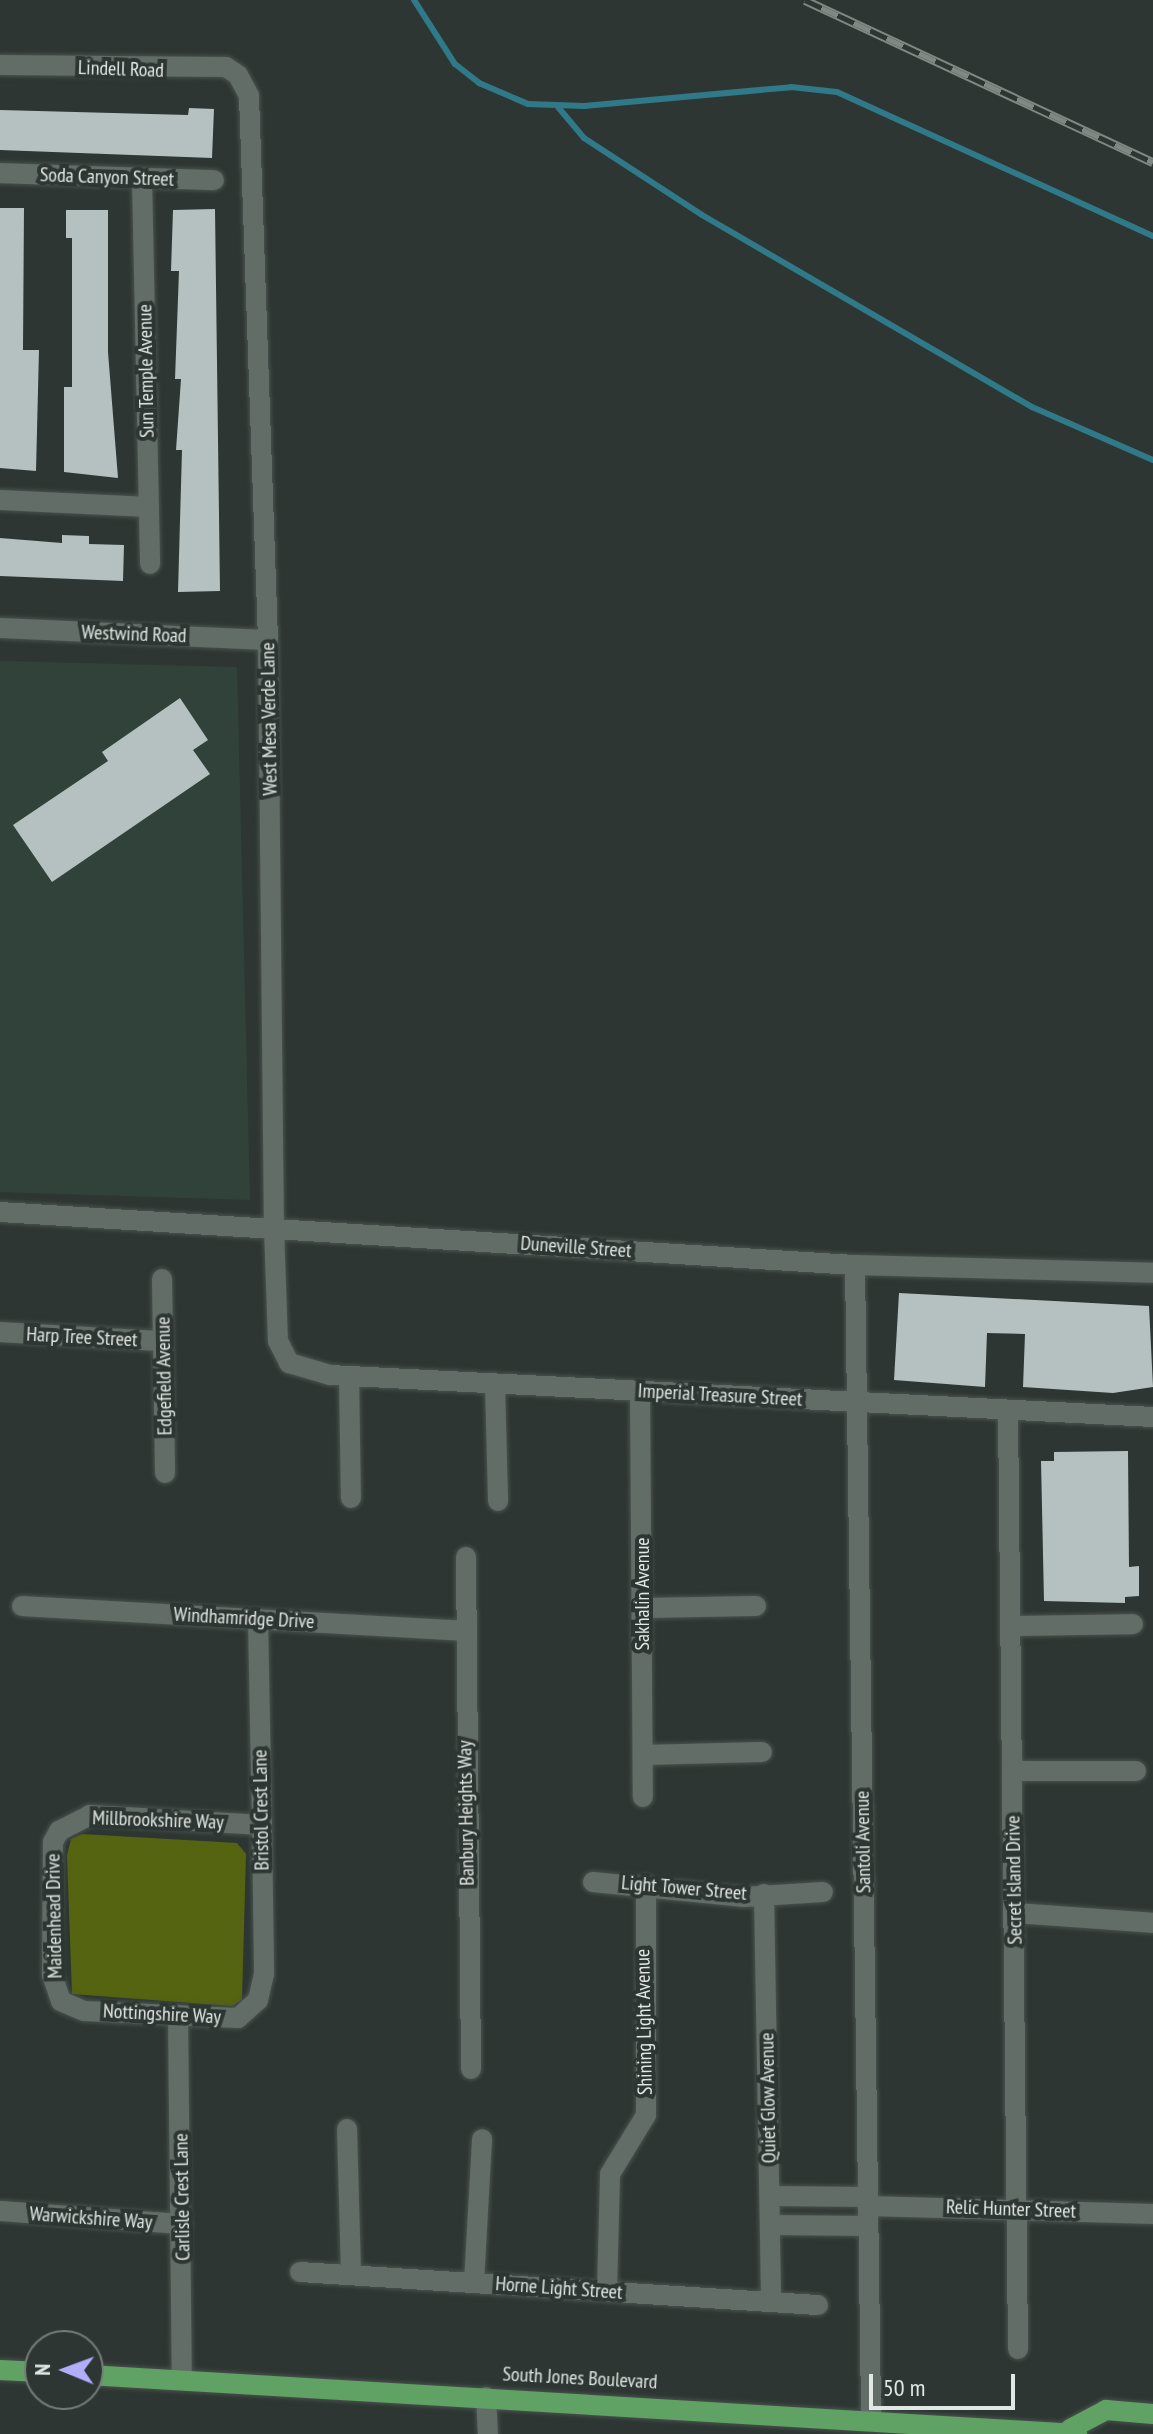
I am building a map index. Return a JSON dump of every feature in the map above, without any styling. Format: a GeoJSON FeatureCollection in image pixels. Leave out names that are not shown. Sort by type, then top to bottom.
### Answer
{"type":"FeatureCollection","features":[{"type":"Feature","properties":{"kind":"main road"},"geometry":{"type":"LineString","coordinates":[[0,2370],[24,2371]]}},
{"type":"Feature","properties":{"kind":"main road","name":"South Jones Boulevard"},"geometry":{"type":"LineString","coordinates":[[104,2376],[1074,2432],[1106,2410],[1153,2414]]}},
{"type":"Feature","properties":{"kind":"street","name":"Lindell Road"},"geometry":{"type":"LineString","coordinates":[[0,65],[226,67],[238,75]]}},
{"type":"Feature","properties":{"kind":"street","name":"West Mesa Verde Lane"},"geometry":{"type":"LineString","coordinates":[[238,75],[251,116],[268,640],[274,1228],[278,1341],[289,1363]]}},
{"type":"Feature","properties":{"kind":"street","name":"Soda Canyon Street"},"geometry":{"type":"LineString","coordinates":[[0,173],[214,180]]}},
{"type":"Feature","properties":{"kind":"street","name":"Sun Temple Avenue"},"geometry":{"type":"LineString","coordinates":[[142,178],[150,564]]}},
{"type":"Feature","properties":{"kind":"street"},"geometry":{"type":"LineString","coordinates":[[0,500],[149,507]]}},
{"type":"Feature","properties":{"kind":"street","name":"Westwind Road"},"geometry":{"type":"LineString","coordinates":[[0,628],[268,640]]}},
{"type":"Feature","properties":{"kind":"street","name":"Duneville Street"},"geometry":{"type":"LineString","coordinates":[[0,1212],[855,1265],[1153,1273]]}},
{"type":"Feature","properties":{"kind":"street","name":"Santoli Avenue"},"geometry":{"type":"LineString","coordinates":[[855,1265],[871,2418]]}},
{"type":"Feature","properties":{"kind":"street","name":"Edgefield Avenue"},"geometry":{"type":"LineString","coordinates":[[162,1279],[165,1473]]}},
{"type":"Feature","properties":{"kind":"street","name":"Harp Tree Street"},"geometry":{"type":"LineString","coordinates":[[0,1332],[163,1341]]}},
{"type":"Feature","properties":{"kind":"street","name":"Imperial Treasure Street"},"geometry":{"type":"LineString","coordinates":[[289,1363],[311,1373],[349,1376],[1153,1417]]}},
{"type":"Feature","properties":{"kind":"street"},"geometry":{"type":"LineString","coordinates":[[349,1376],[351,1498]]}},
{"type":"Feature","properties":{"kind":"street"},"geometry":{"type":"LineString","coordinates":[[495,1384],[498,1501]]}},
{"type":"Feature","properties":{"kind":"street","name":"Sakhalin Avenue"},"geometry":{"type":"LineString","coordinates":[[640,1391],[643,1797]]}},
{"type":"Feature","properties":{"kind":"street","name":"Secret Island Drive"},"geometry":{"type":"LineString","coordinates":[[1008,1410],[1018,2349]]}},
{"type":"Feature","properties":{"kind":"street","name":"Banbury Heights Way"},"geometry":{"type":"LineString","coordinates":[[466,1557],[471,2069]]}},
{"type":"Feature","properties":{"kind":"street","name":"Windhamridge Drive"},"geometry":{"type":"LineString","coordinates":[[22,1606],[466,1631]]}},
{"type":"Feature","properties":{"kind":"street"},"geometry":{"type":"LineString","coordinates":[[642,1608],[756,1606]]}},
{"type":"Feature","properties":{"kind":"street","name":"Bristol Crest Lane"},"geometry":{"type":"LineString","coordinates":[[258,1619],[264,1974],[258,2000]]}},
{"type":"Feature","properties":{"kind":"street"},"geometry":{"type":"LineString","coordinates":[[1011,1626],[1133,1624]]}},
{"type":"Feature","properties":{"kind":"street"},"geometry":{"type":"LineString","coordinates":[[643,1755],[762,1752]]}},
{"type":"Feature","properties":{"kind":"street"},"geometry":{"type":"LineString","coordinates":[[1013,1771],[1136,1771]]}},
{"type":"Feature","properties":{"kind":"street","name":"Millbrookshire Way"},"geometry":{"type":"LineString","coordinates":[[59,1831],[90,1815],[262,1825]]}},
{"type":"Feature","properties":{"kind":"street","name":"Maidenhead Drive"},"geometry":{"type":"LineString","coordinates":[[59,1831],[53,1842],[52,1975],[61,2001]]}},
{"type":"Feature","properties":{"kind":"street","name":"Light Tower Street"},"geometry":{"type":"LineString","coordinates":[[593,1882],[764,1894],[823,1892]]}},
{"type":"Feature","properties":{"kind":"street","name":"Shining Light Avenue"},"geometry":{"type":"LineString","coordinates":[[607,2291],[610,2174],[646,2115],[646,1885]]}},
{"type":"Feature","properties":{"kind":"street","name":"Quiet Glow Avenue"},"geometry":{"type":"LineString","coordinates":[[764,1894],[771,2302]]}},
{"type":"Feature","properties":{"kind":"street"},"geometry":{"type":"LineString","coordinates":[[1015,1913],[1153,1923]]}},
{"type":"Feature","properties":{"kind":"street","name":"Nottingshire Way"},"geometry":{"type":"LineString","coordinates":[[61,2001],[84,2011],[238,2018],[258,2000]]}},
{"type":"Feature","properties":{"kind":"street","name":"Carlisle Crest Lane"},"geometry":{"type":"LineString","coordinates":[[178,2015],[182,2380]]}},
{"type":"Feature","properties":{"kind":"street"},"geometry":{"type":"LineString","coordinates":[[347,2129],[351,2275]]}},
{"type":"Feature","properties":{"kind":"street"},"geometry":{"type":"LineString","coordinates":[[474,2283],[482,2139]]}},
{"type":"Feature","properties":{"kind":"street","name":"Relic Hunter Street"},"geometry":{"type":"LineString","coordinates":[[770,2196],[868,2210]]}},
{"type":"Feature","properties":{"kind":"street","name":"Relic Hunter Street"},"geometry":{"type":"LineString","coordinates":[[770,2225],[868,2210],[1018,2208],[1153,2214]]}},
{"type":"Feature","properties":{"kind":"street","name":"Warwickshire Way"},"geometry":{"type":"LineString","coordinates":[[0,2211],[182,2224]]}},
{"type":"Feature","properties":{"kind":"street","name":"Horne Light Street"},"geometry":{"type":"LineString","coordinates":[[300,2272],[818,2305]]}},
{"type":"Feature","properties":{"kind":"street"},"geometry":{"type":"LineString","coordinates":[[486,2397],[488,2434]]}},
{"type":"Feature","properties":{"kind":"shaded area"},"geometry":{"type":"Polygon","coordinates":[[[0,661],[237,667],[250,1200],[0,1192],[0,661]]]}},
{"type":"Feature","properties":{"kind":"green space"},"geometry":{"type":"Polygon","coordinates":[[[82,1834],[237,1843],[246,1854],[242,2000],[232,2006],[72,1994],[67,1855],[71,1839],[82,1834]]]}},
{"type":"Feature","properties":{"kind":"building"},"geometry":{"type":"Polygon","coordinates":[[[189,108],[214,109],[212,158],[0,150],[0,110],[188,115],[189,108]]]}},
{"type":"Feature","properties":{"kind":"building"},"geometry":{"type":"Polygon","coordinates":[[[0,208],[24,208],[23,350],[39,350],[36,471],[0,468],[0,208]]]}},
{"type":"Feature","properties":{"kind":"building"},"geometry":{"type":"Polygon","coordinates":[[[215,209],[220,591],[178,592],[182,450],[176,450],[181,379],[175,379],[179,271],[171,271],[173,210],[215,209]]]}},
{"type":"Feature","properties":{"kind":"building"},"geometry":{"type":"Polygon","coordinates":[[[66,210],[108,210],[108,352],[118,478],[64,472],[64,387],[72,387],[72,238],[66,238],[66,210]]]}},
{"type":"Feature","properties":{"kind":"building"},"geometry":{"type":"Polygon","coordinates":[[[62,535],[89,536],[89,544],[124,545],[123,581],[0,576],[0,538],[62,543],[62,535]]]}},
{"type":"Feature","properties":{"kind":"building"},"geometry":{"type":"Polygon","coordinates":[[[180,698],[208,740],[193,750],[210,774],[52,882],[13,825],[108,761],[102,752],[180,698]]]}},
{"type":"Feature","properties":{"kind":"building"},"geometry":{"type":"Polygon","coordinates":[[[899,1293],[1149,1306],[1153,1387],[1113,1393],[1023,1387],[1025,1334],[987,1333],[985,1387],[894,1380],[899,1293]]]}},
{"type":"Feature","properties":{"kind":"building"},"geometry":{"type":"Polygon","coordinates":[[[1128,1451],[1129,1567],[1139,1566],[1139,1596],[1125,1597],[1125,1603],[1044,1601],[1041,1461],[1054,1461],[1054,1452],[1128,1451]]]}},
{"type":"Feature","properties":{"kind":"waterway"},"geometry":{"type":"LineString","coordinates":[[414,0],[455,64],[479,83],[528,104],[584,106],[791,87],[837,92],[1153,236]]}},
{"type":"Feature","properties":{"kind":"waterway"},"geometry":{"type":"LineString","coordinates":[[558,107],[584,138],[702,215],[1032,407],[1153,460]]}},
{"type":"Feature","properties":{"kind":"railway"},"geometry":{"type":"LineString","coordinates":[[805,0],[1153,162]]}}]}
